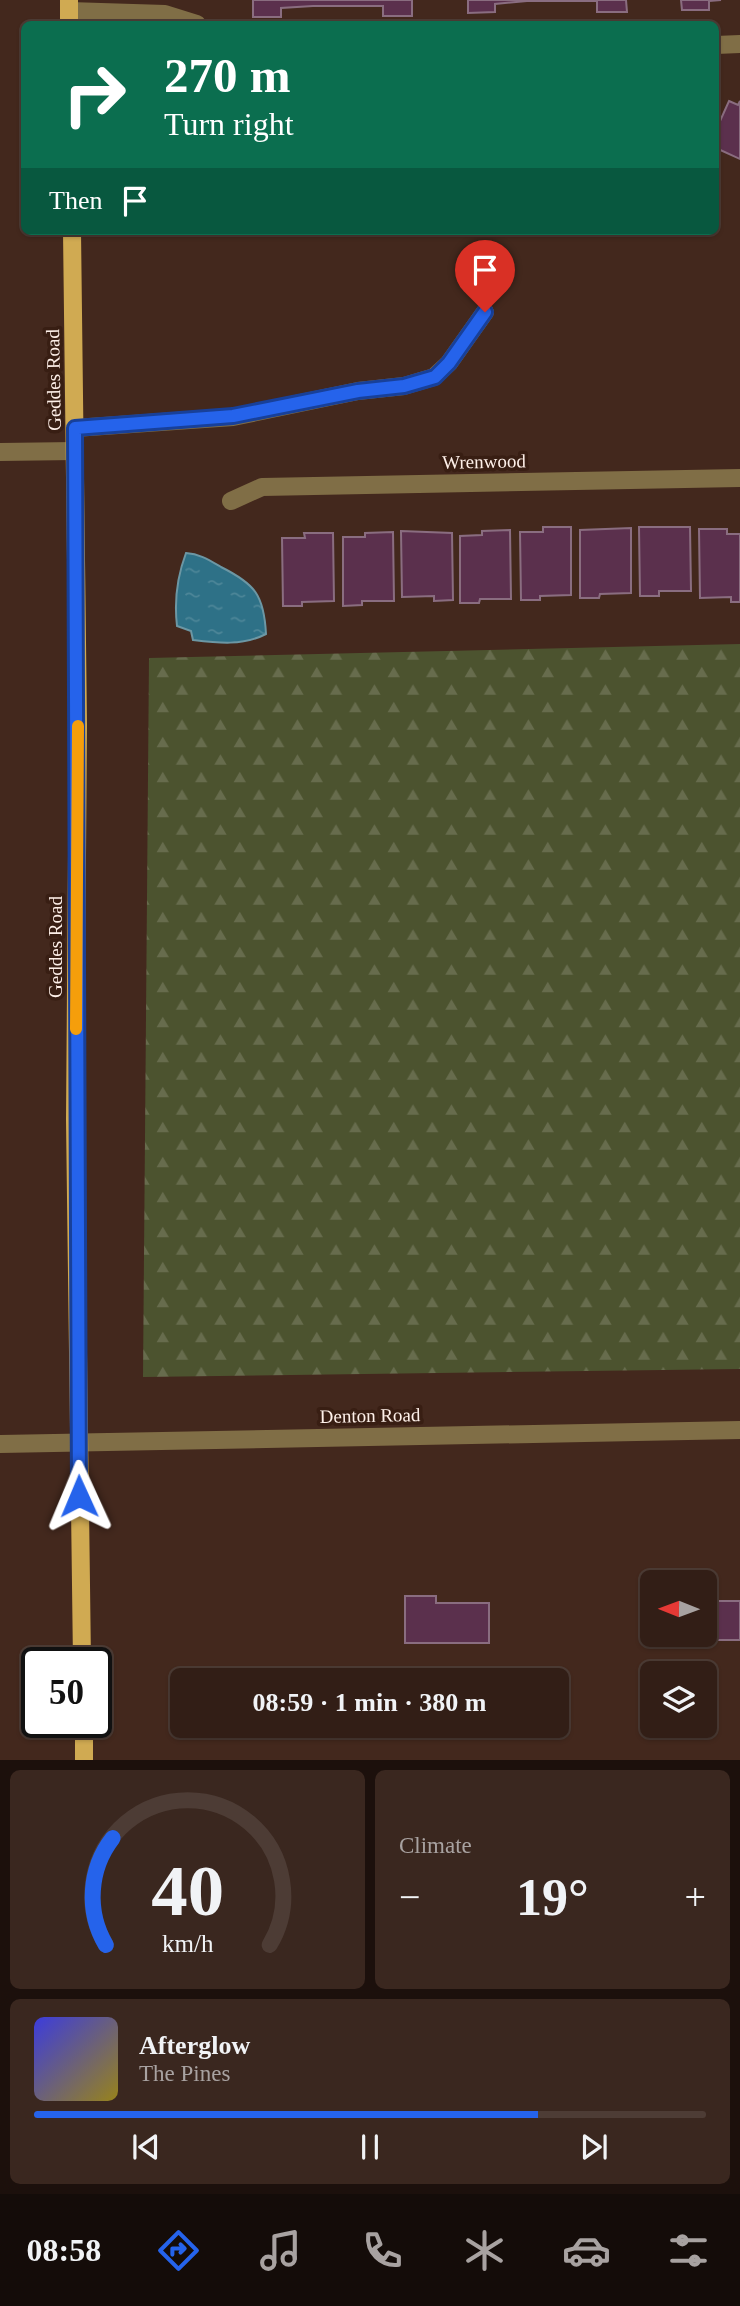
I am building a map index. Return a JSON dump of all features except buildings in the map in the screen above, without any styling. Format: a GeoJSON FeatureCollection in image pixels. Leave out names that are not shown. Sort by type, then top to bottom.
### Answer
{"type":"FeatureCollection","features":[{"type":"Feature","properties":{"kind":"main road","name":"Geddes Road"},"geometry":{"type":"LineString","coordinates":[[72,235],[78,1440],[82,1647]]}},
{"type":"Feature","properties":{"kind":"main road"},"geometry":{"type":"LineString","coordinates":[[84,1738],[84,1760]]}},
{"type":"Feature","properties":{"kind":"street"},"geometry":{"type":"LineString","coordinates":[[69,12],[165,14],[187,21]]}},
{"type":"Feature","properties":{"kind":"street"},"geometry":{"type":"LineString","coordinates":[[719,45],[740,44]]}},
{"type":"Feature","properties":{"kind":"street"},"geometry":{"type":"LineString","coordinates":[[75,428],[233,416],[358,391],[404,386],[435,377],[449,363],[485,312]]}},
{"type":"Feature","properties":{"kind":"street"},"geometry":{"type":"LineString","coordinates":[[0,452],[75,451]]}},
{"type":"Feature","properties":{"kind":"street","name":"Wrenwood"},"geometry":{"type":"LineString","coordinates":[[232,501],[262,487],[740,478]]}},
{"type":"Feature","properties":{"kind":"street","name":"Denton Road"},"geometry":{"type":"LineString","coordinates":[[0,1444],[78,1440],[740,1430]]}},
{"type":"Feature","properties":{"kind":"green space"},"geometry":{"type":"Polygon","coordinates":[[[740,644],[740,1369],[143,1377],[149,658],[740,644]]]}},
{"type":"Feature","properties":{"kind":"water"},"geometry":{"type":"Polygon","coordinates":[[[186,553],[208,560],[250,585],[263,609],[266,634],[239,642],[212,642],[193,640],[191,631],[177,626],[177,589],[186,553]]]}},
{"type":"Feature","properties":{"kind":"slow traffic"},"geometry":{"type":"LineString","coordinates":[[76,1029],[75,835],[78,726]]}},
{"type":"Feature","properties":{"kind":"route"},"geometry":{"type":"LineString","coordinates":[[79,1496],[75,1120],[75,835],[78,724],[75,428],[233,416],[358,391],[404,386],[435,377],[449,363],[485,312]]}}]}
